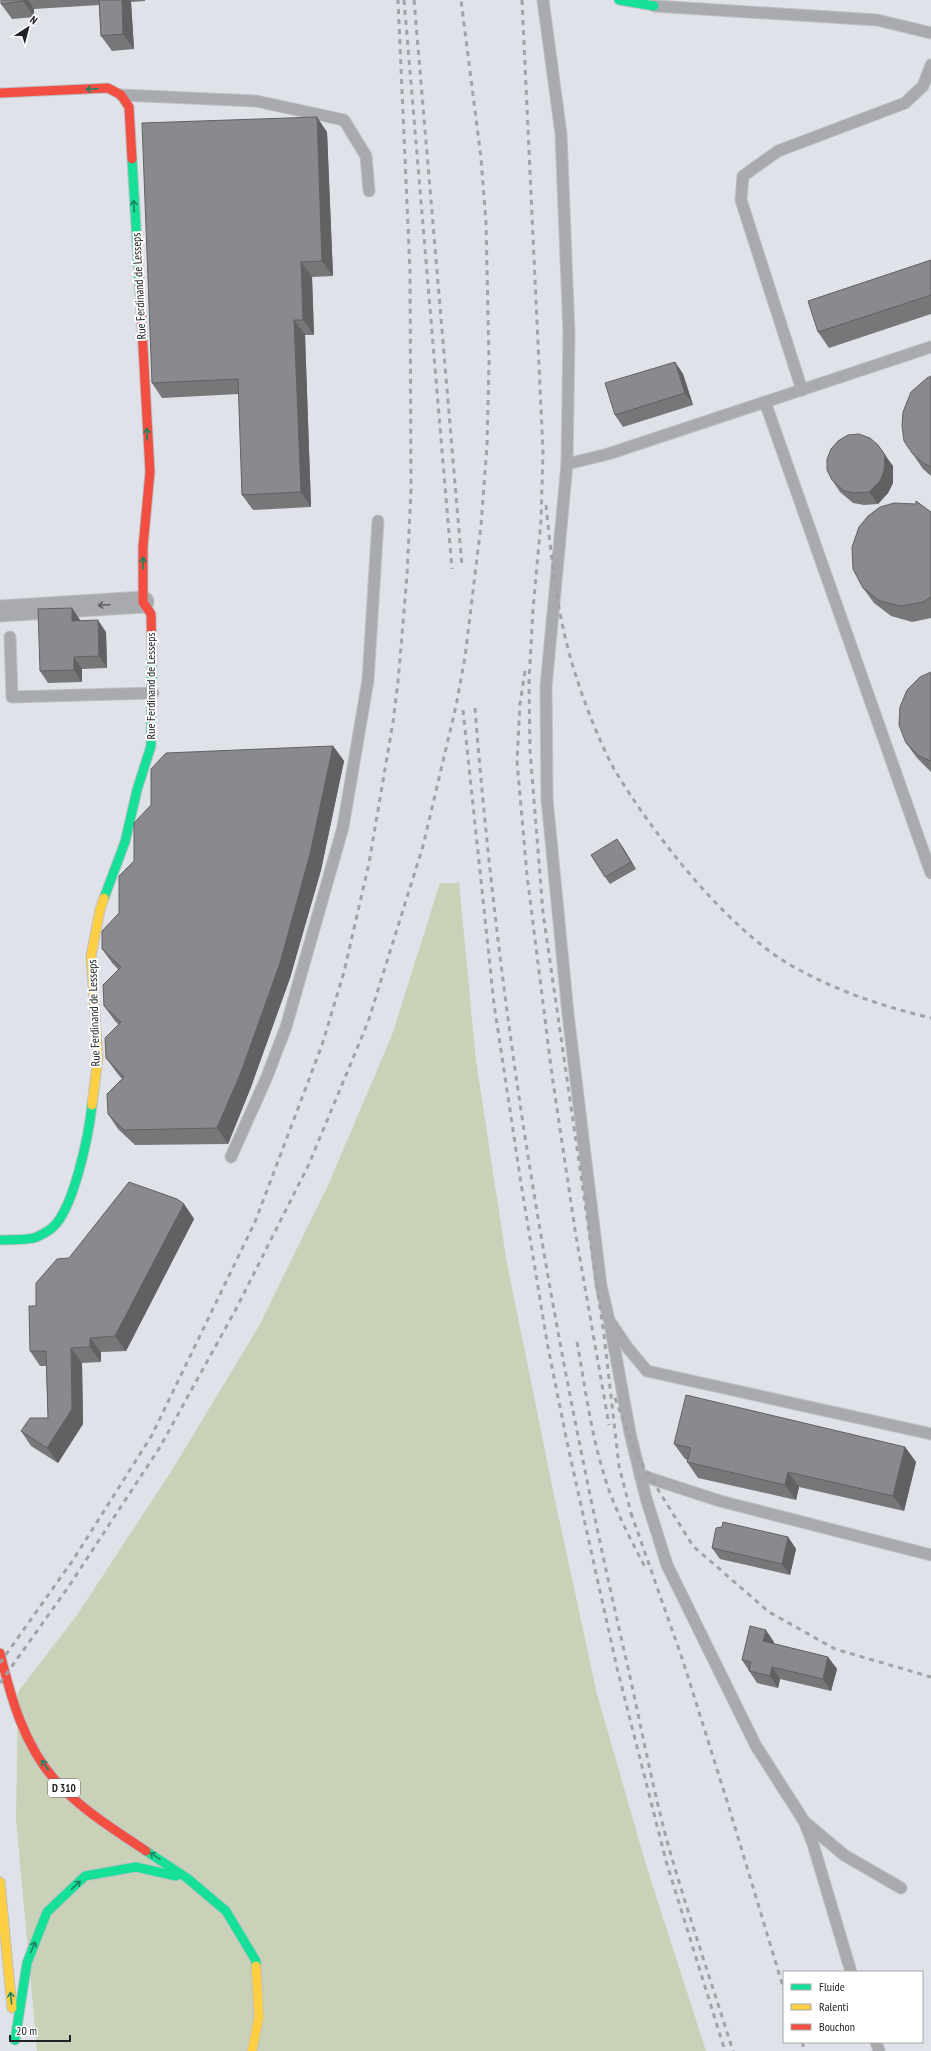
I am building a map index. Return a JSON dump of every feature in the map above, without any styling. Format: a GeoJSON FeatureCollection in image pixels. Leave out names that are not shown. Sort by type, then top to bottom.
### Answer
{"type":"FeatureCollection","features":[{"type":"Feature","properties":{"kind":"street"},"geometry":{"type":"LineString","coordinates":[[619,0],[654,6]]}},
{"type":"Feature","properties":{"kind":"street"},"geometry":{"type":"LineString","coordinates":[[0,93],[108,88],[121,96]]}},
{"type":"Feature","properties":{"kind":"street","name":"Rue Ferdinand de Lesseps"},"geometry":{"type":"LineString","coordinates":[[0,1240],[36,1238],[53,1227],[64,1210],[74,1185],[89,1131],[98,1058],[92,956],[100,910],[125,842],[136,790],[152,746],[153,693],[151,614],[143,602],[143,547],[150,472],[129,107],[121,96]]}},
{"type":"Feature","properties":{"kind":"street"},"geometry":{"type":"LineString","coordinates":[[0,611],[143,602]]}},
{"type":"Feature","properties":{"kind":"street","name":"D 310"},"geometry":{"type":"LineString","coordinates":[[0,1654],[10,1694],[28,1739],[55,1780],[96,1817],[187,1878],[226,1911],[256,1961],[259,2017],[252,2051]]}},
{"type":"Feature","properties":{"kind":"street","name":"D 310"},"geometry":{"type":"LineString","coordinates":[[15,2040],[27,1963],[47,1912],[85,1876],[136,1867],[187,1878]]}},
{"type":"Feature","properties":{"kind":"street"},"geometry":{"type":"LineString","coordinates":[[0,1882],[16,2051]]}},
{"type":"Feature","properties":{"kind":"lane"},"geometry":{"type":"LineString","coordinates":[[543,0],[561,134],[569,333],[567,464],[546,687],[547,799],[568,1014],[601,1286],[609,1320],[630,1433],[640,1475],[667,1565],[756,1746],[804,1821],[813,1844],[851,1971]]}},
{"type":"Feature","properties":{"kind":"lane"},"geometry":{"type":"LineString","coordinates":[[654,6],[877,20],[931,33]]}},
{"type":"Feature","properties":{"kind":"lane"},"geometry":{"type":"LineString","coordinates":[[802,390],[741,200],[744,176],[778,151],[905,103],[923,86],[931,65]]}},
{"type":"Feature","properties":{"kind":"lane"},"geometry":{"type":"LineString","coordinates":[[121,96],[256,101],[344,120],[366,156],[369,191]]}},
{"type":"Feature","properties":{"kind":"lane"},"geometry":{"type":"LineString","coordinates":[[567,464],[608,454],[931,347]]}},
{"type":"Feature","properties":{"kind":"lane"},"geometry":{"type":"LineString","coordinates":[[765,402],[931,873]]}},
{"type":"Feature","properties":{"kind":"lane"},"geometry":{"type":"LineString","coordinates":[[231,1157],[286,1027],[344,827],[368,680],[378,521]]}},
{"type":"Feature","properties":{"kind":"lane"},"geometry":{"type":"LineString","coordinates":[[10,637],[12,697],[153,693]]}},
{"type":"Feature","properties":{"kind":"lane"},"geometry":{"type":"LineString","coordinates":[[609,1320],[627,1347],[647,1371],[931,1434]]}},
{"type":"Feature","properties":{"kind":"lane"},"geometry":{"type":"LineString","coordinates":[[640,1475],[720,1501],[931,1555]]}},
{"type":"Feature","properties":{"kind":"lane"},"geometry":{"type":"LineString","coordinates":[[804,1821],[844,1855],[900,1888]]}},
{"type":"Feature","properties":{"kind":"green space"},"geometry":{"type":"Polygon","coordinates":[[[440,883],[459,883],[476,1060],[506,1258],[555,1500],[597,1694],[647,1868],[706,2051],[37,2051],[16,1819],[18,1692],[77,1615],[172,1470],[259,1326],[329,1183],[392,1035],[440,883]]]}},
{"type":"Feature","properties":{"kind":"building"},"geometry":{"type":"Polygon","coordinates":[[[1,0],[23,0],[23,1],[1,4],[1,0]]]}},
{"type":"Feature","properties":{"kind":"building"},"geometry":{"type":"Polygon","coordinates":[[[99,0],[122,0],[123,34],[101,36],[99,0]]]}},
{"type":"Feature","properties":{"kind":"building"},"geometry":{"type":"Polygon","coordinates":[[[317,117],[322,261],[301,262],[303,320],[294,320],[301,492],[242,495],[238,379],[152,383],[142,123],[317,117]]]}},
{"type":"Feature","properties":{"kind":"building"},"geometry":{"type":"Polygon","coordinates":[[[931,260],[931,295],[818,332],[808,301],[931,260]]]}},
{"type":"Feature","properties":{"kind":"building"},"geometry":{"type":"Polygon","coordinates":[[[675,362],[685,393],[615,415],[605,383],[675,362]]]}},
{"type":"Feature","properties":{"kind":"building"},"geometry":{"type":"Polygon","coordinates":[[[931,376],[931,467],[923,463],[912,453],[904,441],[902,426],[903,412],[911,392],[931,376]]]}},
{"type":"Feature","properties":{"kind":"building"},"geometry":{"type":"Polygon","coordinates":[[[859,434],[870,438],[878,445],[885,455],[884,471],[880,481],[869,492],[855,493],[844,491],[832,480],[827,470],[827,459],[831,449],[838,441],[848,435],[859,434]]]}},
{"type":"Feature","properties":{"kind":"building"},"geometry":{"type":"Polygon","coordinates":[[[916,501],[931,512],[931,597],[923,602],[901,606],[880,601],[863,588],[853,569],[852,547],[859,527],[868,516],[880,507],[894,503],[916,504],[916,501]]]}},
{"type":"Feature","properties":{"kind":"building"},"geometry":{"type":"Polygon","coordinates":[[[72,608],[72,621],[98,620],[99,656],[74,657],[74,670],[40,671],[38,609],[72,608]]]}},
{"type":"Feature","properties":{"kind":"building"},"geometry":{"type":"Polygon","coordinates":[[[931,672],[931,761],[919,756],[906,743],[899,725],[900,707],[907,690],[920,677],[931,672]]]}},
{"type":"Feature","properties":{"kind":"building"},"geometry":{"type":"Polygon","coordinates":[[[333,746],[310,854],[280,963],[241,1072],[217,1128],[124,1130],[108,1114],[107,1094],[124,1077],[106,1058],[105,1038],[121,1022],[104,1006],[103,985],[121,967],[102,949],[102,931],[119,913],[119,876],[134,861],[134,823],[151,805],[151,769],[166,753],[333,746]]]}},
{"type":"Feature","properties":{"kind":"building"},"geometry":{"type":"Polygon","coordinates":[[[617,839],[631,862],[605,877],[591,855],[617,839]]]}},
{"type":"Feature","properties":{"kind":"building"},"geometry":{"type":"Polygon","coordinates":[[[129,1182],[177,1199],[184,1204],[115,1336],[90,1338],[90,1347],[71,1348],[72,1409],[47,1448],[21,1431],[30,1418],[48,1418],[46,1351],[30,1351],[29,1306],[36,1306],[36,1283],[57,1259],[69,1258],[129,1182]]]}},
{"type":"Feature","properties":{"kind":"building"},"geometry":{"type":"Polygon","coordinates":[[[686,1395],[905,1447],[893,1496],[788,1472],[785,1485],[687,1462],[691,1448],[674,1444],[686,1395]]]}},
{"type":"Feature","properties":{"kind":"building"},"geometry":{"type":"Polygon","coordinates":[[[723,1522],[788,1537],[782,1564],[712,1548],[716,1528],[722,1527],[723,1522]]]}},
{"type":"Feature","properties":{"kind":"building"},"geometry":{"type":"Polygon","coordinates":[[[750,1626],[766,1630],[763,1641],[828,1657],[823,1679],[772,1667],[770,1676],[749,1671],[751,1662],[742,1660],[750,1626]]]}},
{"type":"Feature","properties":{"kind":"railway"},"geometry":{"type":"LineString","coordinates":[[0,1663],[73,1560],[152,1435],[255,1222],[322,1045],[344,972],[369,863],[393,722],[407,575],[411,489],[410,271],[398,0]]}},
{"type":"Feature","properties":{"kind":"railway"},"geometry":{"type":"LineString","coordinates":[[404,0],[452,569]]}},
{"type":"Feature","properties":{"kind":"railway"},"geometry":{"type":"LineString","coordinates":[[414,0],[462,566]]}},
{"type":"Feature","properties":{"kind":"railway"},"geometry":{"type":"LineString","coordinates":[[0,1683],[69,1586],[160,1447],[236,1309],[309,1164],[368,1022],[423,846],[456,706],[465,657],[481,525],[487,445],[489,362],[486,223],[481,158],[461,0]]}},
{"type":"Feature","properties":{"kind":"railway"},"geometry":{"type":"LineString","coordinates":[[522,0],[543,451],[541,521],[533,609],[529,682],[530,750],[543,913],[604,1335],[619,1466],[632,1517]]}},
{"type":"Feature","properties":{"kind":"railway"},"geometry":{"type":"LineString","coordinates":[[546,505],[553,571],[560,615],[570,658],[577,679],[594,725],[614,769],[630,795],[670,850],[693,878],[742,928],[767,949],[792,966],[826,983],[860,997],[931,1018]]}},
{"type":"Feature","properties":{"kind":"railway"},"geometry":{"type":"LineString","coordinates":[[525,671],[520,704],[517,761],[527,875],[552,1075],[576,1236],[609,1425]]}},
{"type":"Feature","properties":{"kind":"railway"},"geometry":{"type":"LineString","coordinates":[[475,708],[499,948],[515,1067],[553,1305],[600,1541],[661,1818],[683,1894],[733,2051]]}},
{"type":"Feature","properties":{"kind":"railway"},"geometry":{"type":"LineString","coordinates":[[463,710],[494,1004],[547,1342],[567,1442],[617,1668],[666,1861],[725,2051]]}},
{"type":"Feature","properties":{"kind":"railway"},"geometry":{"type":"LineString","coordinates":[[577,1342],[598,1455],[611,1496],[646,1569]]}},
{"type":"Feature","properties":{"kind":"railway"},"geometry":{"type":"LineString","coordinates":[[615,1398],[636,1454],[693,1546],[769,1612],[835,1649],[931,1677]]}},
{"type":"Feature","properties":{"kind":"railway"},"geometry":{"type":"LineString","coordinates":[[631,1513],[683,1661],[783,1987]]}},
{"type":"Feature","properties":{"kind":"railway"},"geometry":{"type":"LineString","coordinates":[[802,2043],[805,2051]]}},
{"type":"Feature","properties":{"kind":"traffic: fast"},"geometry":{"type":"LineString","coordinates":[[619,0],[654,6]]}},
{"type":"Feature","properties":{"kind":"traffic: fast"},"geometry":{"type":"LineString","coordinates":[[132,159],[141,311]]}},
{"type":"Feature","properties":{"kind":"traffic: fast"},"geometry":{"type":"LineString","coordinates":[[104,898],[125,842],[137,790],[151,746],[152,655]]}},
{"type":"Feature","properties":{"kind":"traffic: fast"},"geometry":{"type":"LineString","coordinates":[[0,1240],[37,1237],[53,1227],[61,1217],[68,1204],[79,1170],[88,1134],[92,1105]]}},
{"type":"Feature","properties":{"kind":"traffic: fast"},"geometry":{"type":"LineString","coordinates":[[146,1851],[187,1878],[226,1911],[256,1961],[256,1966]]}},
{"type":"Feature","properties":{"kind":"traffic: fast"},"geometry":{"type":"LineString","coordinates":[[15,2040],[27,1963],[47,1912],[85,1876],[136,1867],[176,1876]]}},
{"type":"Feature","properties":{"kind":"traffic: slow"},"geometry":{"type":"LineString","coordinates":[[92,1105],[98,1058],[91,956],[100,910],[104,898]]}},
{"type":"Feature","properties":{"kind":"traffic: slow"},"geometry":{"type":"LineString","coordinates":[[0,1882],[12,2008]]}},
{"type":"Feature","properties":{"kind":"traffic: slow"},"geometry":{"type":"LineString","coordinates":[[252,2051],[259,2017],[256,1966]]}},
{"type":"Feature","properties":{"kind":"traffic: jam"},"geometry":{"type":"LineString","coordinates":[[0,93],[108,88],[121,95],[129,107],[132,159]]}},
{"type":"Feature","properties":{"kind":"traffic: jam"},"geometry":{"type":"LineString","coordinates":[[141,311],[150,472],[143,547],[143,602],[151,614],[152,655]]}},
{"type":"Feature","properties":{"kind":"traffic: jam"},"geometry":{"type":"LineString","coordinates":[[0,1653],[20,1720],[35,1752],[44,1766],[65,1791],[75,1800],[98,1818],[146,1851]]}}]}
